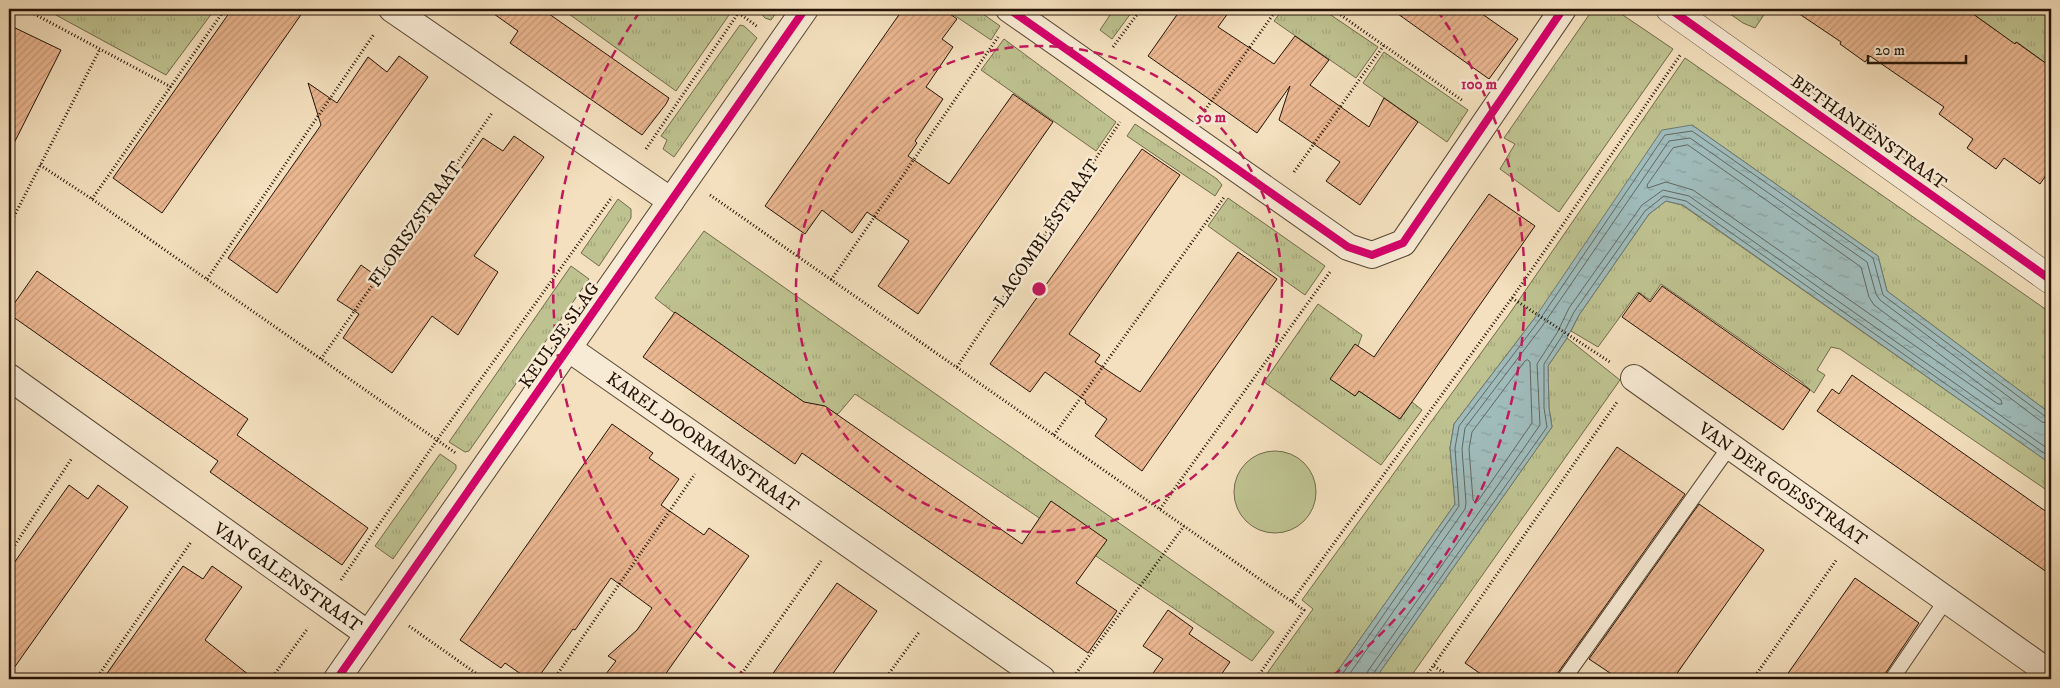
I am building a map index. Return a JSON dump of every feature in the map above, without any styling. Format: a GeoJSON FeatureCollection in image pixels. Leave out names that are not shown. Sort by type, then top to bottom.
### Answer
{"type":"FeatureCollection","features":[{"type":"Feature","properties":{"kind":"street"},"geometry":{"type":"LineString","coordinates":[[392,9],[671,201]]}},
{"type":"Feature","properties":{"kind":"street","name":"KEULSE SLAG"},"geometry":{"type":"LineString","coordinates":[[337,679],[805,9]]}},
{"type":"Feature","properties":{"kind":"street"},"geometry":{"type":"LineString","coordinates":[[1012,11],[1348,247],[1372,255],[1403,243],[1563,9]]}},
{"type":"Feature","properties":{"kind":"street","name":"BETHANIËNSTRAAT"},"geometry":{"type":"LineString","coordinates":[[1670,9],[2051,280]]}},
{"type":"Feature","properties":{"kind":"street","name":"KAREL DOORMANSTRAAT"},"geometry":{"type":"LineString","coordinates":[[568,348],[1042,679]]}},
{"type":"Feature","properties":{"kind":"street","name":"VAN GALENSTRAAT"},"geometry":{"type":"LineString","coordinates":[[9,377],[368,634]]}},
{"type":"Feature","properties":{"kind":"street","name":"VAN DER GOESSTRAAT"},"geometry":{"type":"LineString","coordinates":[[1634,378],[2051,674]]}},
{"type":"Feature","properties":{"kind":"lane"},"geometry":{"type":"LineString","coordinates":[[1564,679],[1730,446]]}},
{"type":"Feature","properties":{"kind":"lane"},"geometry":{"type":"LineString","coordinates":[[1892,679],[1946,600]]}},
{"type":"Feature","properties":{"kind":"path"},"geometry":{"type":"LineString","coordinates":[[25,9],[171,87]]}},
{"type":"Feature","properties":{"kind":"path"},"geometry":{"type":"LineString","coordinates":[[92,199],[225,9]]}},
{"type":"Feature","properties":{"kind":"path"},"geometry":{"type":"LineString","coordinates":[[1097,70],[1141,9]]}},
{"type":"Feature","properties":{"kind":"path"},"geometry":{"type":"LineString","coordinates":[[1187,135],[1277,9]]}},
{"type":"Feature","properties":{"kind":"path"},"geometry":{"type":"LineString","coordinates":[[1332,9],[1488,119]]}},
{"type":"Feature","properties":{"kind":"path"},"geometry":{"type":"LineString","coordinates":[[831,280],[1012,11]]}},
{"type":"Feature","properties":{"kind":"path"},"geometry":{"type":"LineString","coordinates":[[1292,601],[1512,298],[1698,29]]}},
{"type":"Feature","properties":{"kind":"path"},"geometry":{"type":"LineString","coordinates":[[207,279],[375,33]]}},
{"type":"Feature","properties":{"kind":"path"},"geometry":{"type":"LineString","coordinates":[[1276,197],[1384,45]]}},
{"type":"Feature","properties":{"kind":"path"},"geometry":{"type":"LineString","coordinates":[[9,226],[100,49]]}},
{"type":"Feature","properties":{"kind":"path"},"geometry":{"type":"LineString","coordinates":[[40,165],[92,199],[482,471]]}},
{"type":"Feature","properties":{"kind":"path"},"geometry":{"type":"LineString","coordinates":[[1054,435],[1241,173]]}},
{"type":"Feature","properties":{"kind":"path"},"geometry":{"type":"LineString","coordinates":[[686,179],[1304,610],[1256,679]]}},
{"type":"Feature","properties":{"kind":"path"},"geometry":{"type":"LineString","coordinates":[[1160,509],[1348,247]]}},
{"type":"Feature","properties":{"kind":"path"},"geometry":{"type":"LineString","coordinates":[[1424,679],[1634,378],[1512,298]]}},
{"type":"Feature","properties":{"kind":"path"},"geometry":{"type":"LineString","coordinates":[[9,554],[88,434]]}},
{"type":"Feature","properties":{"kind":"path"},"geometry":{"type":"LineString","coordinates":[[554,679],[712,449]]}},
{"type":"Feature","properties":{"kind":"path"},"geometry":{"type":"LineString","coordinates":[[1071,679],[1184,526]]}},
{"type":"Feature","properties":{"kind":"path"},"geometry":{"type":"LineString","coordinates":[[1753,679],[1854,534]]}},
{"type":"Feature","properties":{"kind":"path"},"geometry":{"type":"LineString","coordinates":[[738,679],[838,537]]}},
{"type":"Feature","properties":{"kind":"path"},"geometry":{"type":"LineString","coordinates":[[885,679],[938,606]]}},
{"type":"Feature","properties":{"kind":"path"},"geometry":{"type":"LineString","coordinates":[[386,610],[484,679]]}},
{"type":"Feature","properties":{"kind":"path"},"geometry":{"type":"LineString","coordinates":[[1434,666],[1453,679]]}},
{"type":"Feature","properties":{"kind":"green space"},"geometry":{"type":"Polygon","coordinates":[[[45,9],[215,9],[166,75],[45,9]]]}},
{"type":"Feature","properties":{"kind":"green space"},"geometry":{"type":"Polygon","coordinates":[[[562,9],[720,9],[729,15],[676,91],[562,9]]]}},
{"type":"Feature","properties":{"kind":"green space"},"geometry":{"type":"Polygon","coordinates":[[[757,9],[779,9],[771,20],[765,18],[757,9]]]}},
{"type":"Feature","properties":{"kind":"green space"},"geometry":{"type":"Polygon","coordinates":[[[945,9],[976,9],[1000,26],[991,40],[945,9]]]}},
{"type":"Feature","properties":{"kind":"green space"},"geometry":{"type":"Polygon","coordinates":[[[1114,9],[1134,9],[1112,39],[1100,30],[1114,9]]]}},
{"type":"Feature","properties":{"kind":"green space"},"geometry":{"type":"Polygon","coordinates":[[[1283,9],[1322,9],[1378,47],[1356,78],[1274,21],[1283,9]]]}},
{"type":"Feature","properties":{"kind":"green space"},"geometry":{"type":"Polygon","coordinates":[[[1614,9],[1673,49],[1559,212],[1500,169],[1515,144],[1504,138],[1591,12],[1614,9]]]}},
{"type":"Feature","properties":{"kind":"green space"},"geometry":{"type":"Polygon","coordinates":[[[1723,9],[1768,9],[1755,28],[1743,23],[1723,9]]]}},
{"type":"Feature","properties":{"kind":"green space"},"geometry":{"type":"Polygon","coordinates":[[[1966,9],[2051,9],[2051,67],[2017,42],[2008,54],[1997,31],[1966,9]]]}},
{"type":"Feature","properties":{"kind":"green space"},"geometry":{"type":"Polygon","coordinates":[[[740,25],[744,26],[757,38],[674,157],[663,149],[667,140],[661,136],[740,25]]]}},
{"type":"Feature","properties":{"kind":"green space"},"geometry":{"type":"Polygon","coordinates":[[[1004,39],[1116,122],[1096,151],[981,70],[1004,39]]]}},
{"type":"Feature","properties":{"kind":"green space"},"geometry":{"type":"Polygon","coordinates":[[[1384,52],[1468,110],[1447,142],[1363,83],[1384,52]]]}},
{"type":"Feature","properties":{"kind":"green space"},"geometry":{"type":"Polygon","coordinates":[[[1685,58],[2051,313],[2051,414],[1887,291],[1878,256],[1692,125],[1534,319],[1454,424],[1450,448],[1455,504],[1332,679],[1263,679],[1313,609],[1302,600],[1510,313],[1685,58]]]}},
{"type":"Feature","properties":{"kind":"green space"},"geometry":{"type":"Polygon","coordinates":[[[1135,124],[1217,179],[1222,185],[1215,196],[1127,136],[1135,124]]]}},
{"type":"Feature","properties":{"kind":"green space"},"geometry":{"type":"Polygon","coordinates":[[[1228,198],[1325,266],[1305,295],[1208,226],[1228,198]]]}},
{"type":"Feature","properties":{"kind":"green space"},"geometry":{"type":"Polygon","coordinates":[[[618,199],[631,209],[631,218],[599,266],[581,253],[618,199]]]}},
{"type":"Feature","properties":{"kind":"green space"},"geometry":{"type":"Polygon","coordinates":[[[1666,201],[1682,205],[2051,464],[2051,493],[1840,349],[1831,347],[1817,370],[1825,375],[1814,393],[1799,380],[1661,284],[1650,300],[1638,292],[1598,347],[1571,331],[1579,315],[1649,214],[1666,201]]]}},
{"type":"Feature","properties":{"kind":"green space"},"geometry":{"type":"Polygon","coordinates":[[[704,231],[1274,632],[1252,661],[855,394],[839,413],[825,418],[673,312],[655,298],[704,231]]]}},
{"type":"Feature","properties":{"kind":"green space"},"geometry":{"type":"Polygon","coordinates":[[[571,266],[589,279],[469,451],[465,452],[449,442],[571,266]]]}},
{"type":"Feature","properties":{"kind":"green space"},"geometry":{"type":"Polygon","coordinates":[[[1318,304],[1362,335],[1358,346],[1331,379],[1355,396],[1359,391],[1400,419],[1412,402],[1422,410],[1381,465],[1264,382],[1318,304]]]}},
{"type":"Feature","properties":{"kind":"green space"},"geometry":{"type":"Polygon","coordinates":[[[1567,338],[1620,380],[1409,679],[1375,679],[1552,427],[1549,408],[1548,366],[1567,338]]]}},
{"type":"Feature","properties":{"kind":"green space"},"geometry":{"type":"Polygon","coordinates":[[[1267,451],[1283,451],[1298,457],[1310,469],[1316,484],[1316,500],[1310,515],[1298,527],[1283,533],[1267,533],[1252,527],[1240,515],[1234,500],[1234,484],[1240,469],[1252,457],[1267,451]]]}},
{"type":"Feature","properties":{"kind":"green space"},"geometry":{"type":"Polygon","coordinates":[[[440,454],[456,465],[456,469],[393,559],[375,546],[440,454]]]}},
{"type":"Feature","properties":{"kind":"water"},"geometry":{"type":"Polygon","coordinates":[[[1692,125],[1878,256],[1887,291],[2051,414],[2051,464],[1683,205],[1666,201],[1649,214],[1579,315],[1567,338],[1548,366],[1549,408],[1552,427],[1375,679],[1332,679],[1455,504],[1450,448],[1454,424],[1534,319],[1662,130],[1692,125]]]}},
{"type":"Feature","properties":{"kind":"building"},"geometry":{"type":"Polygon","coordinates":[[[232,9],[305,9],[162,213],[113,178],[232,9]]]}},
{"type":"Feature","properties":{"kind":"building"},"geometry":{"type":"Polygon","coordinates":[[[487,9],[542,9],[669,98],[666,104],[642,135],[510,43],[518,31],[487,9]]]}},
{"type":"Feature","properties":{"kind":"building"},"geometry":{"type":"Polygon","coordinates":[[[903,9],[943,9],[957,19],[942,39],[953,47],[926,87],[943,99],[915,141],[917,143],[908,156],[949,184],[1013,94],[1053,122],[918,314],[878,286],[909,241],[867,212],[852,233],[822,210],[805,234],[765,206],[903,9]]]}},
{"type":"Feature","properties":{"kind":"building"},"geometry":{"type":"Polygon","coordinates":[[[1181,9],[1231,9],[1218,27],[1274,64],[1295,36],[1329,60],[1310,85],[1369,127],[1384,98],[1418,122],[1360,205],[1326,181],[1340,162],[1279,120],[1290,86],[1257,133],[1148,56],[1181,9]]]}},
{"type":"Feature","properties":{"kind":"building"},"geometry":{"type":"Polygon","coordinates":[[[1391,9],[1475,9],[1518,39],[1489,79],[1391,9]]]}},
{"type":"Feature","properties":{"kind":"building"},"geometry":{"type":"Polygon","coordinates":[[[1792,9],[1966,9],[2051,67],[2051,168],[2040,184],[2004,158],[1996,169],[1967,148],[1973,139],[1939,114],[1944,107],[1870,56],[1865,62],[1840,44],[1841,42],[1792,9]]]}},
{"type":"Feature","properties":{"kind":"building"},"geometry":{"type":"Polygon","coordinates":[[[9,25],[61,50],[9,153],[9,25]]]}},
{"type":"Feature","properties":{"kind":"building"},"geometry":{"type":"Polygon","coordinates":[[[399,56],[428,77],[277,293],[228,258],[321,125],[308,83],[337,103],[368,57],[387,72],[399,56]]]}},
{"type":"Feature","properties":{"kind":"building"},"geometry":{"type":"Polygon","coordinates":[[[514,136],[544,157],[474,256],[498,272],[458,335],[432,316],[392,373],[343,338],[359,314],[337,300],[361,265],[382,280],[483,138],[503,151],[514,136]]]}},
{"type":"Feature","properties":{"kind":"building"},"geometry":{"type":"Polygon","coordinates":[[[1142,149],[1180,175],[1069,334],[1100,355],[1095,362],[1140,392],[1238,252],[1277,279],[1142,471],[1095,436],[1107,419],[1085,403],[1086,401],[1045,372],[1030,392],[990,364],[1142,149]]]}},
{"type":"Feature","properties":{"kind":"building"},"geometry":{"type":"Polygon","coordinates":[[[1489,194],[1535,226],[1400,419],[1359,391],[1355,396],[1330,379],[1355,344],[1374,357],[1489,194]]]}},
{"type":"Feature","properties":{"kind":"building"},"geometry":{"type":"Polygon","coordinates":[[[37,271],[248,419],[237,435],[368,528],[342,565],[210,472],[218,461],[9,314],[9,311],[37,271]]]}},
{"type":"Feature","properties":{"kind":"building"},"geometry":{"type":"Polygon","coordinates":[[[1662,286],[1810,390],[1783,430],[1622,317],[1639,293],[1650,302],[1662,286]]]}},
{"type":"Feature","properties":{"kind":"building"},"geometry":{"type":"Polygon","coordinates":[[[675,312],[804,402],[825,406],[1022,544],[1051,501],[1107,540],[1076,583],[1117,611],[1088,653],[802,453],[795,464],[643,357],[675,312]]]}},
{"type":"Feature","properties":{"kind":"building"},"geometry":{"type":"Polygon","coordinates":[[[1852,375],[2051,515],[2051,575],[1817,411],[1832,389],[1839,394],[1852,375]]]}},
{"type":"Feature","properties":{"kind":"building"},"geometry":{"type":"Polygon","coordinates":[[[612,424],[653,453],[649,458],[679,479],[661,505],[704,535],[709,528],[749,556],[662,679],[602,679],[616,661],[608,656],[637,630],[652,608],[611,578],[575,630],[573,629],[537,679],[528,679],[505,663],[501,668],[460,640],[612,424]]]}},
{"type":"Feature","properties":{"kind":"building"},"geometry":{"type":"Polygon","coordinates":[[[1617,447],[1685,494],[1555,679],[1488,679],[1465,663],[1617,447]]]}},
{"type":"Feature","properties":{"kind":"building"},"geometry":{"type":"Polygon","coordinates":[[[69,485],[88,499],[98,485],[128,507],[9,675],[9,570],[69,485]]]}},
{"type":"Feature","properties":{"kind":"building"},"geometry":{"type":"Polygon","coordinates":[[[1699,504],[1764,550],[1673,679],[1619,679],[1589,659],[1699,504]]]}},
{"type":"Feature","properties":{"kind":"building"},"geometry":{"type":"Polygon","coordinates":[[[183,566],[203,579],[212,566],[242,587],[205,640],[254,679],[103,679],[183,566]]]}},
{"type":"Feature","properties":{"kind":"building"},"geometry":{"type":"Polygon","coordinates":[[[1855,578],[1919,623],[1883,679],[1784,679],[1855,578]]]}},
{"type":"Feature","properties":{"kind":"building"},"geometry":{"type":"Polygon","coordinates":[[[837,583],[877,611],[829,679],[769,679],[837,583]]]}},
{"type":"Feature","properties":{"kind":"building"},"geometry":{"type":"Polygon","coordinates":[[[1168,610],[1193,628],[1189,634],[1230,662],[1218,679],[1149,679],[1163,659],[1143,646],[1168,610]]]}},
{"type":"Feature","properties":{"kind":"cycle path"},"geometry":{"type":"LineString","coordinates":[[337,679],[805,9]]}},
{"type":"Feature","properties":{"kind":"cycle path"},"geometry":{"type":"LineString","coordinates":[[1009,9],[1348,247],[1372,255],[1403,243],[1563,9]]}},
{"type":"Feature","properties":{"kind":"cycle path"},"geometry":{"type":"LineString","coordinates":[[1670,9],[2051,280]]}}]}
